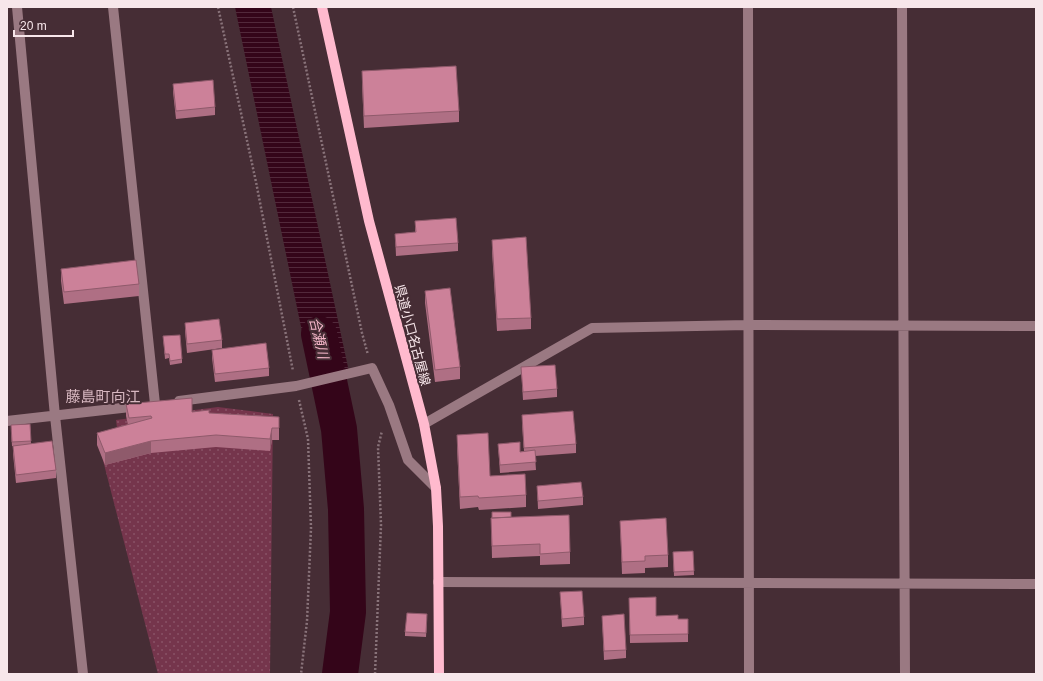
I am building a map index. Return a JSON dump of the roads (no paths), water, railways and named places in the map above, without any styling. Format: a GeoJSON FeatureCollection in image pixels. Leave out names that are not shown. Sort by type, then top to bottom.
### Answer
{"type":"FeatureCollection","features":[{"type":"Feature","properties":{"kind":"main road","name":"県道小口名古屋線"},"geometry":{"type":"LineString","coordinates":[[322,7],[369,221],[424,424],[436,488],[439,674]]}},
{"type":"Feature","properties":{"kind":"street"},"geometry":{"type":"LineString","coordinates":[[17,7],[55,416],[83,674]]}},
{"type":"Feature","properties":{"kind":"street"},"geometry":{"type":"LineString","coordinates":[[113,7],[163,403]]}},
{"type":"Feature","properties":{"kind":"street"},"geometry":{"type":"LineString","coordinates":[[748,7],[749,674]]}},
{"type":"Feature","properties":{"kind":"street"},"geometry":{"type":"LineString","coordinates":[[902,7],[902,325],[905,674]]}},
{"type":"Feature","properties":{"kind":"street"},"geometry":{"type":"LineString","coordinates":[[424,424],[592,328],[748,325],[1036,326]]}},
{"type":"Feature","properties":{"kind":"street"},"geometry":{"type":"LineString","coordinates":[[7,421],[296,386],[369,370],[389,405],[408,460],[436,488]]}},
{"type":"Feature","properties":{"kind":"street"},"geometry":{"type":"LineString","coordinates":[[438,582],[1036,584]]}},
{"type":"Feature","properties":{"kind":"water"},"geometry":{"type":"Polygon","coordinates":[[[235,7],[271,7],[349,372],[312,380],[235,7]]]}},
{"type":"Feature","properties":{"kind":"waterway","name":"合瀬川"},"geometry":{"type":"LineString","coordinates":[[319,334],[339,429],[346,509],[348,612],[340,674]]}},
{"type":"Feature","properties":{"kind":"district","name":"藤島町向江"},"geometry":{"type":"Point","coordinates":[103,397]}}]}
